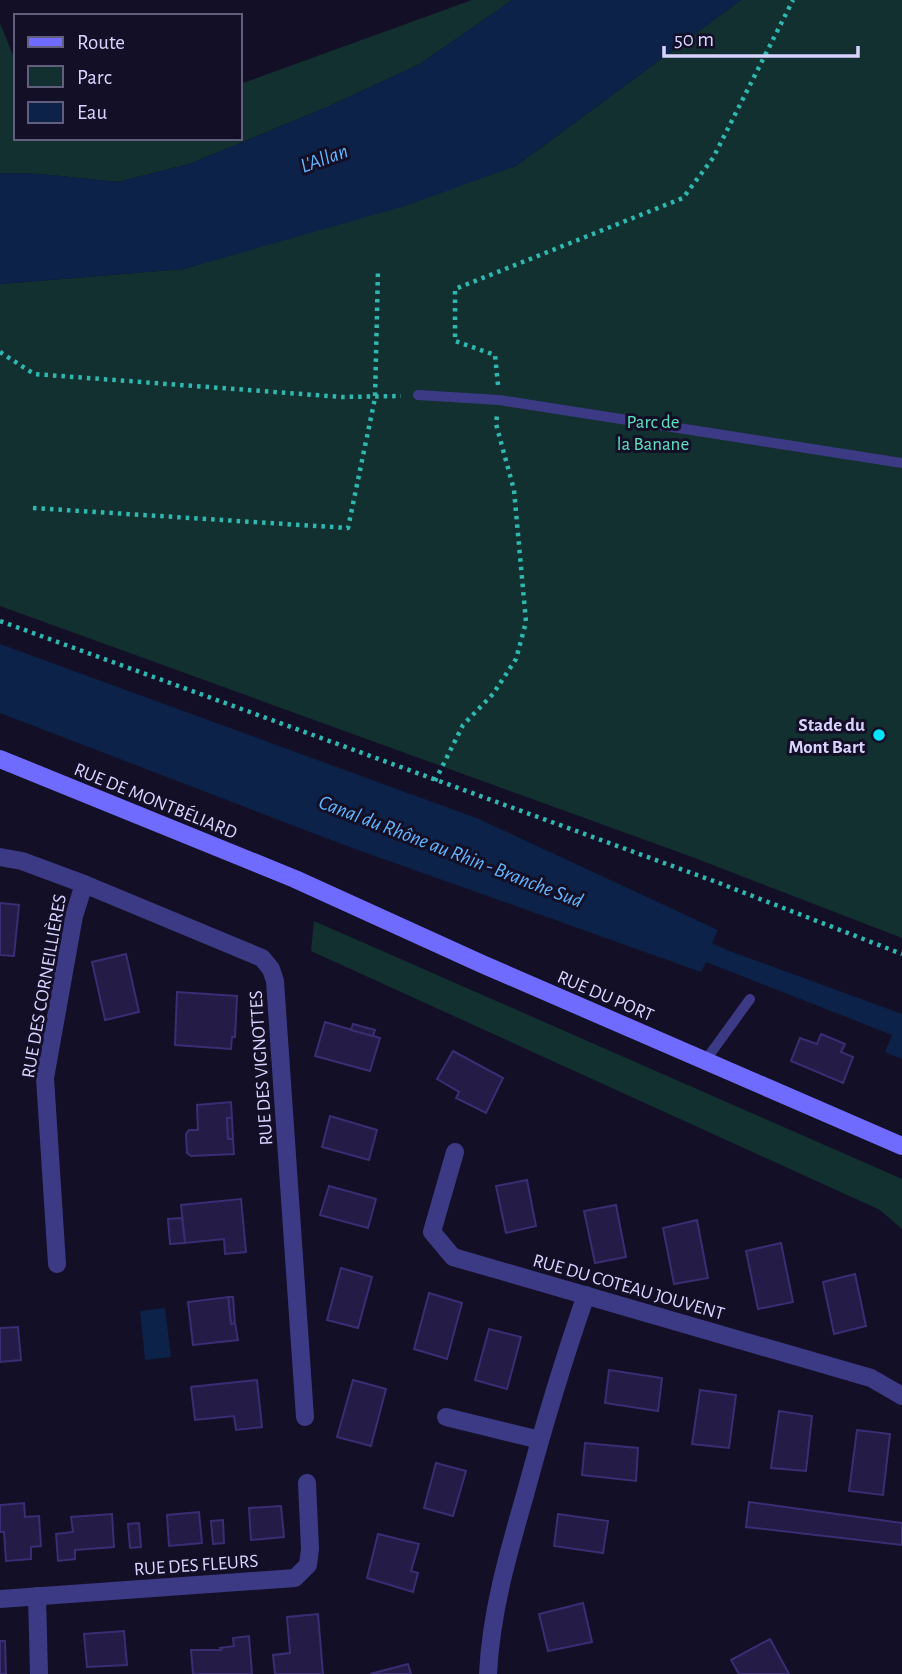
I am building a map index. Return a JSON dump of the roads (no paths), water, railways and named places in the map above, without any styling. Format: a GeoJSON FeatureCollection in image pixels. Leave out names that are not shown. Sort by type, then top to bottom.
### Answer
{"type":"FeatureCollection","features":[{"type":"Feature","properties":{"kind":"main road","name":"RUE DE MONTBÉLIARD"},"geometry":{"type":"LineString","coordinates":[[0,759],[295,879]]}},
{"type":"Feature","properties":{"kind":"main road","name":"RUE DU PORT"},"geometry":{"type":"LineString","coordinates":[[295,879],[902,1146]]}},
{"type":"Feature","properties":{"kind":"street","name":"RUE DES VIGNOTTES"},"geometry":{"type":"LineString","coordinates":[[0,857],[22,860],[84,884],[262,958],[271,969],[275,981],[305,1417]]}},
{"type":"Feature","properties":{"kind":"street","name":"RUE DES CORNEILLIÈRES"},"geometry":{"type":"LineString","coordinates":[[57,1264],[45,1078],[74,916],[84,884]]}},
{"type":"Feature","properties":{"kind":"street","name":"RUE DU COTEAU JOUVENT"},"geometry":{"type":"LineString","coordinates":[[455,1152],[432,1232],[453,1257],[871,1378],[902,1396]]}},
{"type":"Feature","properties":{"kind":"street"},"geometry":{"type":"LineString","coordinates":[[488,1674],[489,1648],[499,1587],[557,1378],[586,1295]]}},
{"type":"Feature","properties":{"kind":"street"},"geometry":{"type":"LineString","coordinates":[[446,1417],[540,1440]]}},
{"type":"Feature","properties":{"kind":"street","name":"RUE DES FLEURS"},"geometry":{"type":"LineString","coordinates":[[0,1599],[295,1578],[308,1565],[310,1549],[307,1483]]}},
{"type":"Feature","properties":{"kind":"street"},"geometry":{"type":"LineString","coordinates":[[37,1596],[38,1674]]}},
{"type":"Feature","properties":{"kind":"lane"},"geometry":{"type":"LineString","coordinates":[[418,395],[499,400],[902,463]]}},
{"type":"Feature","properties":{"kind":"lane"},"geometry":{"type":"LineString","coordinates":[[705,1060],[751,999]]}},
{"type":"Feature","properties":{"kind":"water","name":"L'Allan"},"geometry":{"type":"Polygon","coordinates":[[[512,0],[741,0],[516,166],[405,206],[184,269],[0,284],[0,173],[118,182],[189,164],[325,108],[420,64],[512,0]]]}},
{"type":"Feature","properties":{"kind":"water","name":"Canal du Rhône au Rhin - Branche Sud"},"geometry":{"type":"Polygon","coordinates":[[[0,644],[479,819],[718,930],[712,943],[727,950],[902,1014],[902,1059],[885,1052],[892,1035],[706,962],[701,972],[344,845],[0,713],[0,644]]]}},
{"type":"Feature","properties":{"kind":"water"},"geometry":{"type":"Polygon","coordinates":[[[165,1308],[171,1357],[145,1360],[140,1311],[165,1308]]]}},
{"type":"Feature","properties":{"kind":"place","name":"Stade du Mont Bart"},"geometry":{"type":"Point","coordinates":[879,735]}},
{"type":"Feature","properties":{"kind":"park label","name":"Parc de la Banane"},"geometry":{"type":"Point","coordinates":[653,432]}}]}
